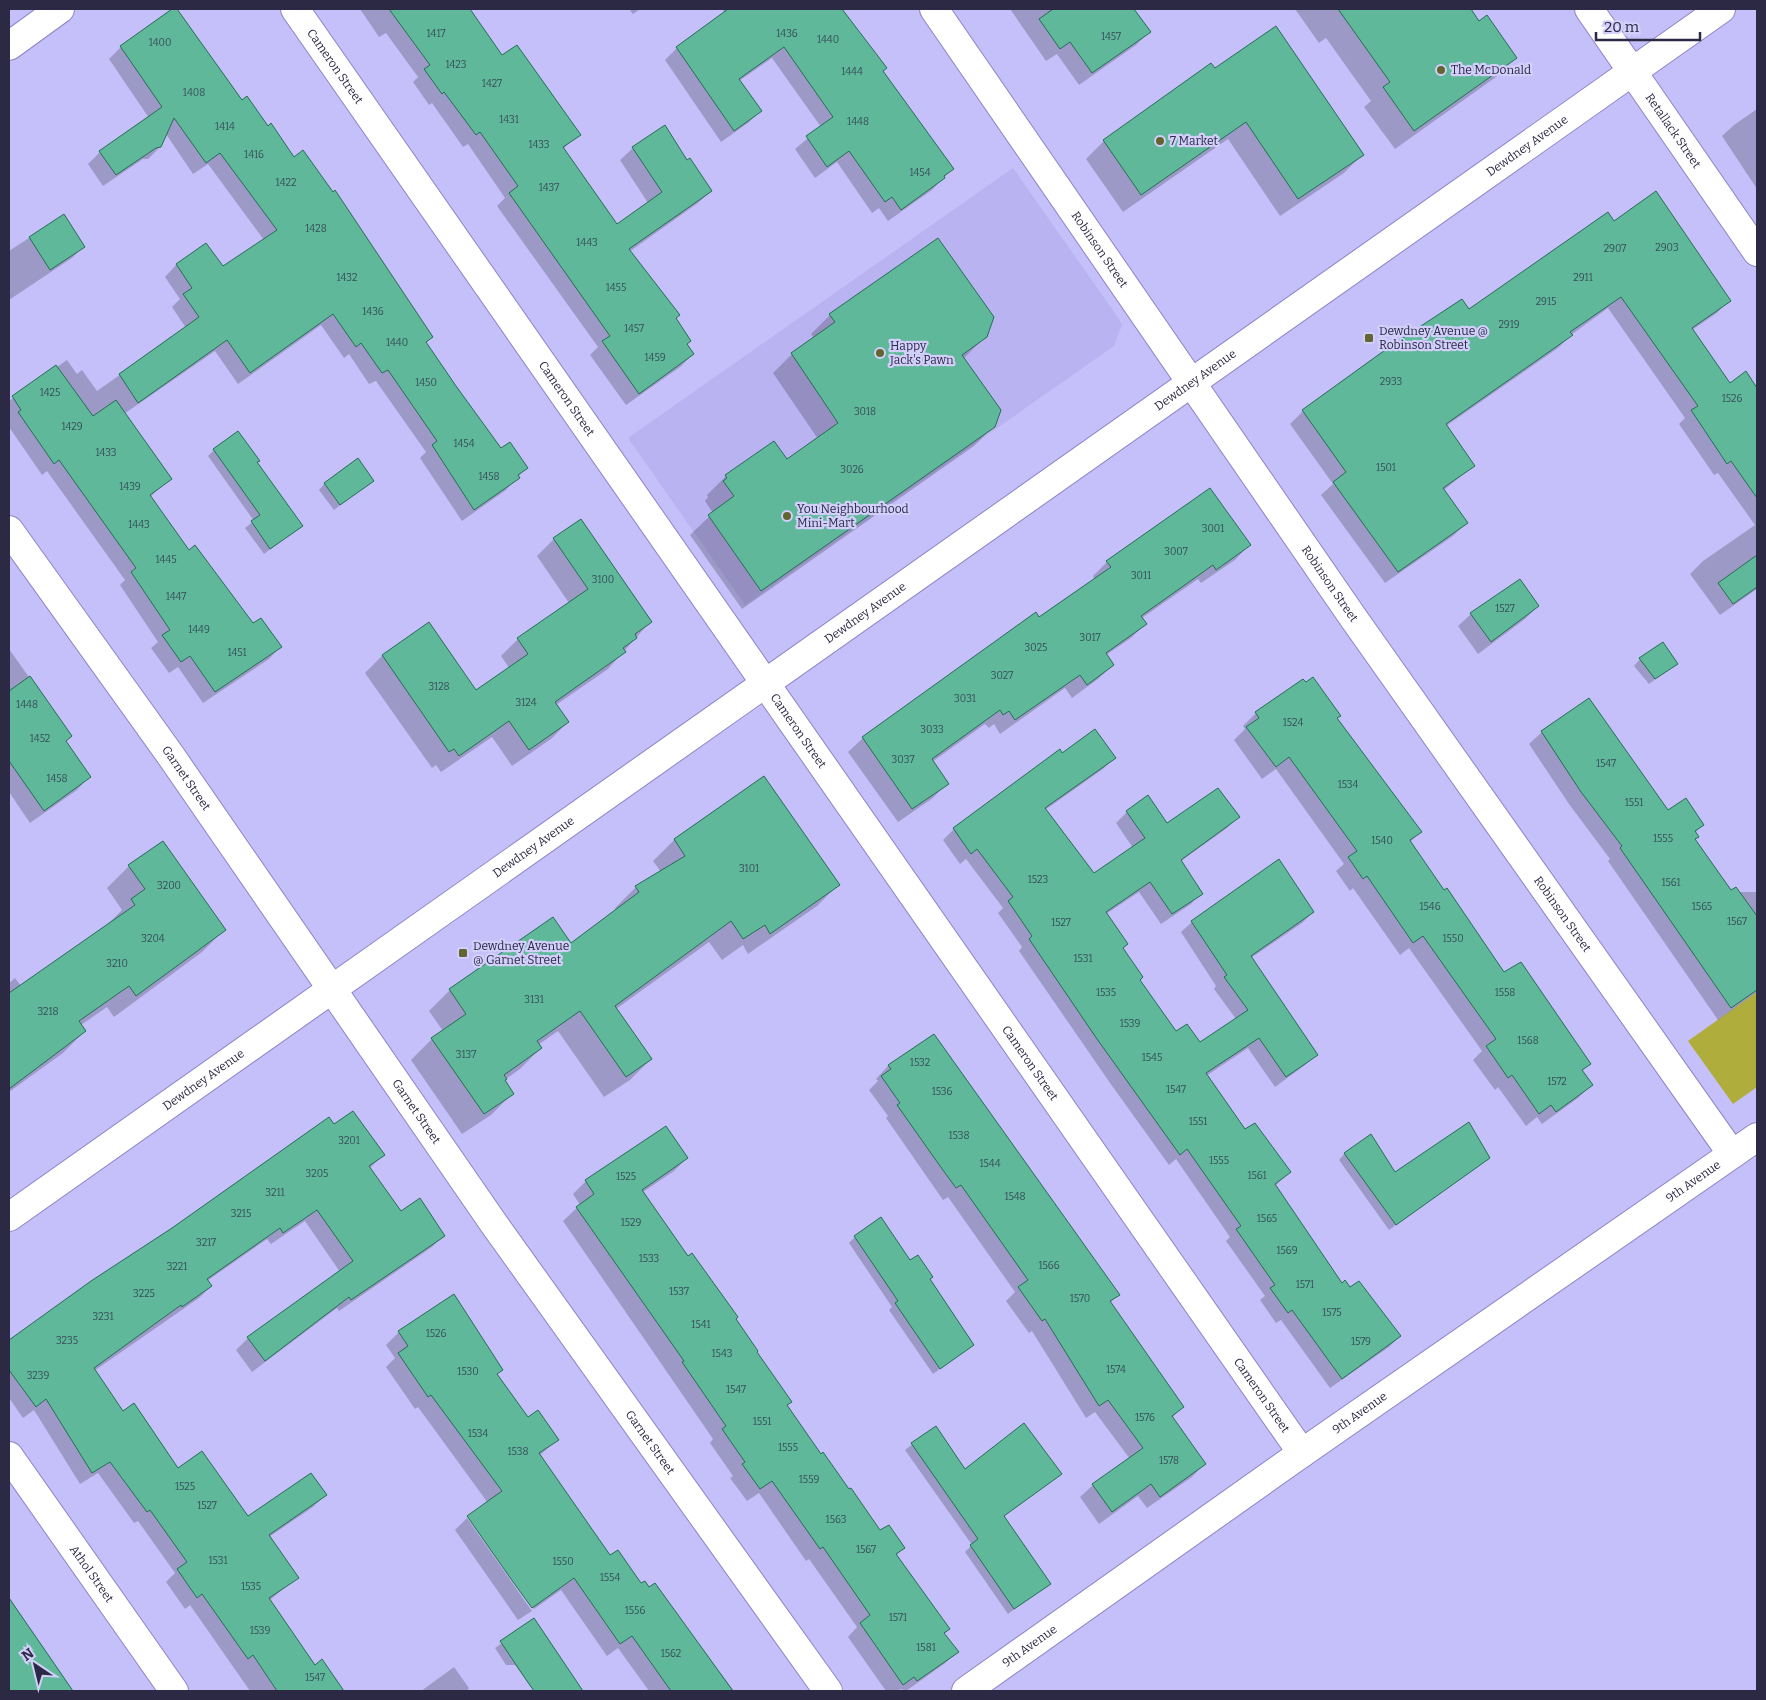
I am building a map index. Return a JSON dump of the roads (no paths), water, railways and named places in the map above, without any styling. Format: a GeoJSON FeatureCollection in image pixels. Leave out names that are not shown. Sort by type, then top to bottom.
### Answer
{"type":"FeatureCollection","features":[{"type":"Feature","properties":{"kind":"street"},"geometry":{"type":"LineString","coordinates":[[9,46],[60,9]]}},
{"type":"Feature","properties":{"kind":"street","name":"Cameron Street"},"geometry":{"type":"LineString","coordinates":[[295,9],[1302,1453]]}},
{"type":"Feature","properties":{"kind":"street","name":"Robinson Street"},"geometry":{"type":"LineString","coordinates":[[934,9],[1358,624],[1732,1154]]}},
{"type":"Feature","properties":{"kind":"street","name":"Retallack Street"},"geometry":{"type":"LineString","coordinates":[[1589,9],[1757,252]]}},
{"type":"Feature","properties":{"kind":"street","name":"Dewdney Avenue"},"geometry":{"type":"LineString","coordinates":[[9,1217],[1721,9]]}},
{"type":"Feature","properties":{"kind":"street","name":"Garnet Street"},"geometry":{"type":"LineString","coordinates":[[9,530],[171,756],[494,1224],[828,1691]]}},
{"type":"Feature","properties":{"kind":"street","name":"9th Avenue"},"geometry":{"type":"LineString","coordinates":[[966,1691],[1302,1453],[1757,1137]]}},
{"type":"Feature","properties":{"kind":"street","name":"Athol Street"},"geometry":{"type":"LineString","coordinates":[[9,1456],[174,1691]]}},
{"type":"Feature","properties":{"kind":"place","name":"The McDonald"},"geometry":{"type":"Point","coordinates":[1441,70]}},
{"type":"Feature","properties":{"kind":"place","name":"7 Market"},"geometry":{"type":"Point","coordinates":[1160,141]}},
{"type":"Feature","properties":{"kind":"place","name":"Dewdney Avenue @ Robinson Street"},"geometry":{"type":"Point","coordinates":[1369,338]}},
{"type":"Feature","properties":{"kind":"place","name":"Happy Jack's Pawn"},"geometry":{"type":"Point","coordinates":[880,353]}},
{"type":"Feature","properties":{"kind":"place","name":"You Neighbourhood Mini-Mart"},"geometry":{"type":"Point","coordinates":[787,516]}},
{"type":"Feature","properties":{"kind":"place","name":"Dewdney Avenue @ Garnet Street"},"geometry":{"type":"Point","coordinates":[463,953]}}]}
